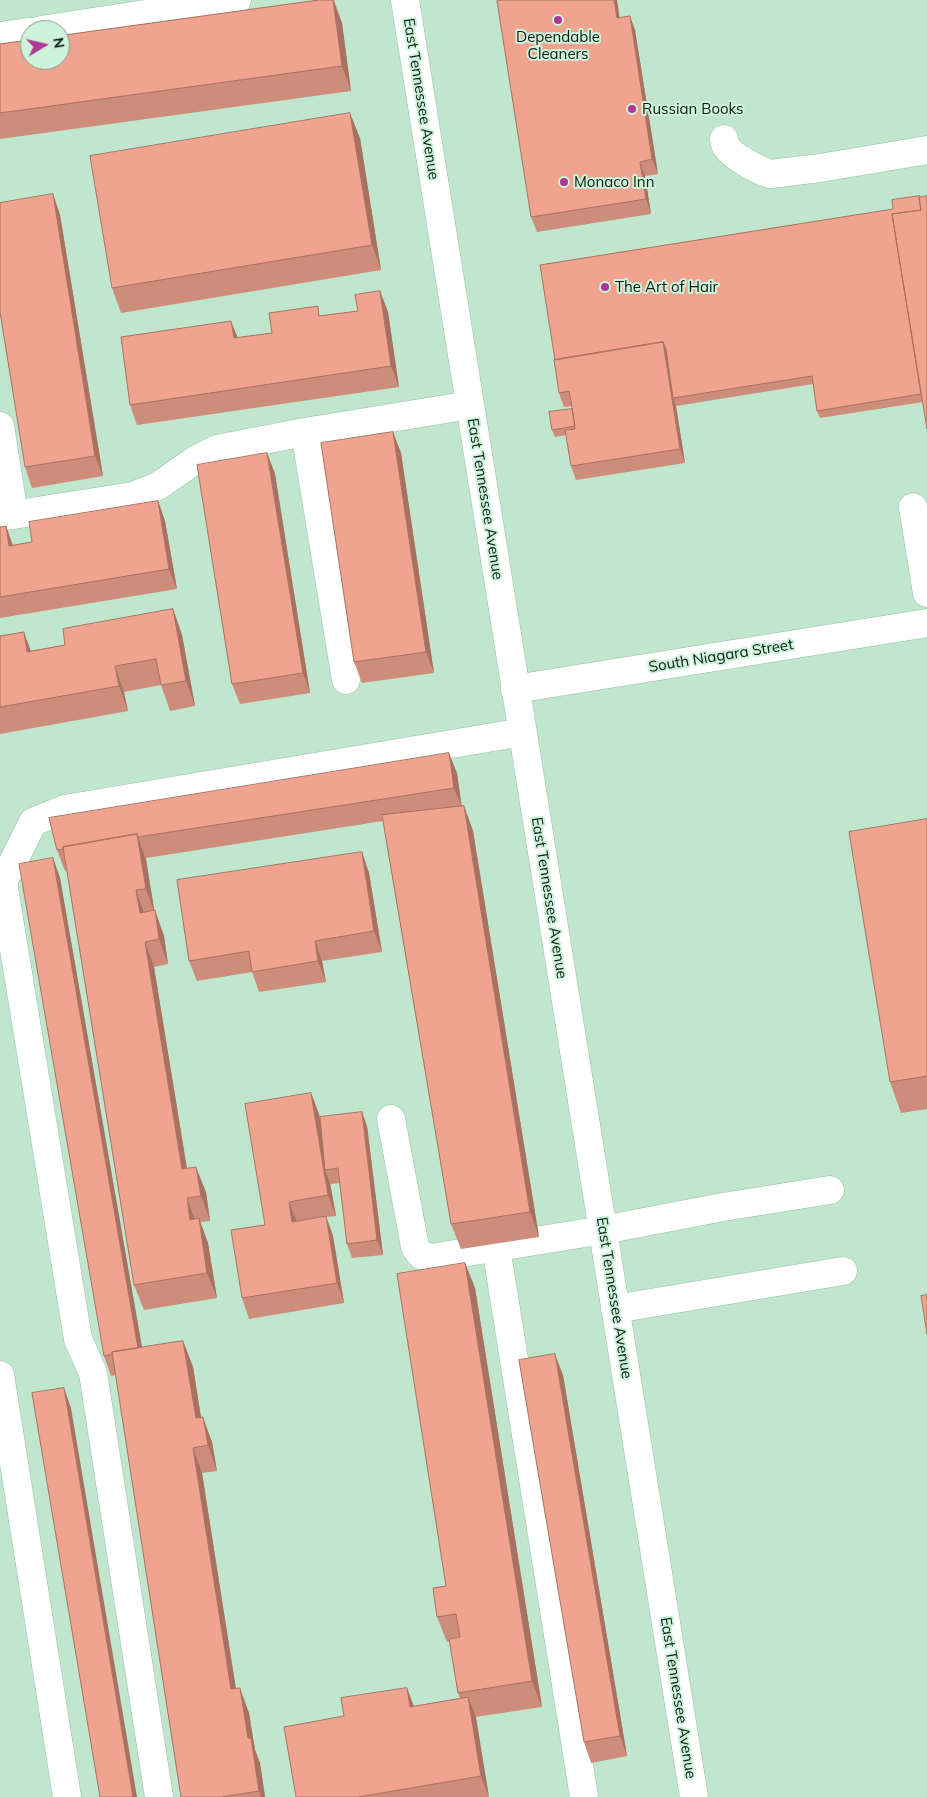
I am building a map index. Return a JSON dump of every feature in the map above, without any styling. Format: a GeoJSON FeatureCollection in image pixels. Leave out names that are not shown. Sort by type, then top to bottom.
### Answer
{"type":"FeatureCollection","features":[{"type":"Feature","properties":{"kind":"street"},"geometry":{"type":"LineString","coordinates":[[70,26],[237,0]]}},
{"type":"Feature","properties":{"kind":"street","name":"East Tennessee Avenue"},"geometry":{"type":"LineString","coordinates":[[405,0],[694,1797]]}},
{"type":"Feature","properties":{"kind":"street"},"geometry":{"type":"LineString","coordinates":[[0,36],[20,33]]}},
{"type":"Feature","properties":{"kind":"street"},"geometry":{"type":"LineString","coordinates":[[724,139],[730,152],[762,172],[770,174],[820,168],[927,150]]}},
{"type":"Feature","properties":{"kind":"street"},"geometry":{"type":"LineString","coordinates":[[0,426],[7,516],[133,496],[158,486],[194,461],[217,449],[305,432],[470,405]]}},
{"type":"Feature","properties":{"kind":"street"},"geometry":{"type":"LineString","coordinates":[[305,432],[346,680]]}},
{"type":"Feature","properties":{"kind":"street"},"geometry":{"type":"LineString","coordinates":[[913,507],[927,593]]}},
{"type":"Feature","properties":{"kind":"street","name":"South Niagara Street"},"geometry":{"type":"LineString","coordinates":[[515,689],[927,623]]}},
{"type":"Feature","properties":{"kind":"street"},"geometry":{"type":"LineString","coordinates":[[159,1797],[93,1373],[78,1339],[4,882],[33,822],[65,809],[523,732]]}},
{"type":"Feature","properties":{"kind":"street"},"geometry":{"type":"LineString","coordinates":[[391,1120],[416,1247],[421,1255],[431,1258],[830,1190]]}},
{"type":"Feature","properties":{"kind":"street"},"geometry":{"type":"LineString","coordinates":[[496,1247],[584,1797]]}},
{"type":"Feature","properties":{"kind":"street"},"geometry":{"type":"LineString","coordinates":[[615,1309],[843,1271]]}},
{"type":"Feature","properties":{"kind":"street"},"geometry":{"type":"LineString","coordinates":[[0,1375],[67,1797]]}},
{"type":"Feature","properties":{"kind":"building"},"geometry":{"type":"Polygon","coordinates":[[[319,0],[333,0],[342,66],[0,113],[0,44],[20,41],[20,70],[70,70],[70,35],[319,0]]]}},
{"type":"Feature","properties":{"kind":"building"},"geometry":{"type":"Polygon","coordinates":[[[614,0],[617,18],[630,16],[652,159],[640,162],[646,199],[531,217],[497,1],[614,0]]]}},
{"type":"Feature","properties":{"kind":"building"},"geometry":{"type":"Polygon","coordinates":[[[350,113],[372,245],[112,288],[90,156],[350,113]]]}},
{"type":"Feature","properties":{"kind":"building"},"geometry":{"type":"Polygon","coordinates":[[[53,194],[95,456],[25,467],[0,312],[0,203],[53,194]]]}},
{"type":"Feature","properties":{"kind":"building"},"geometry":{"type":"Polygon","coordinates":[[[920,196],[921,210],[892,214],[921,394],[817,411],[812,376],[673,398],[666,349],[663,342],[555,360],[540,265],[893,209],[892,200],[920,196]]]}},
{"type":"Feature","properties":{"kind":"building"},"geometry":{"type":"Polygon","coordinates":[[[927,196],[927,429],[892,214],[921,210],[919,198],[927,196]]]}},
{"type":"Feature","properties":{"kind":"building"},"geometry":{"type":"Polygon","coordinates":[[[380,291],[391,366],[130,405],[121,337],[231,321],[234,338],[272,333],[269,313],[318,306],[319,316],[358,311],[355,295],[380,291]]]}},
{"type":"Feature","properties":{"kind":"building"},"geometry":{"type":"Polygon","coordinates":[[[663,342],[680,449],[571,466],[565,430],[575,429],[571,401],[569,391],[559,393],[554,360],[663,342]]]}},
{"type":"Feature","properties":{"kind":"building"},"geometry":{"type":"Polygon","coordinates":[[[572,409],[575,426],[552,430],[549,412],[572,409]]]}},
{"type":"Feature","properties":{"kind":"building"},"geometry":{"type":"Polygon","coordinates":[[[393,432],[426,652],[354,662],[321,443],[393,432]]]}},
{"type":"Feature","properties":{"kind":"building"},"geometry":{"type":"Polygon","coordinates":[[[267,453],[303,673],[232,684],[197,465],[267,453]]]}},
{"type":"Feature","properties":{"kind":"building"},"geometry":{"type":"Polygon","coordinates":[[[158,501],[169,569],[0,597],[0,527],[6,526],[9,546],[32,542],[29,522],[158,501]]]}},
{"type":"Feature","properties":{"kind":"building"},"geometry":{"type":"Polygon","coordinates":[[[173,609],[186,681],[161,685],[156,659],[115,666],[119,686],[0,707],[0,636],[24,632],[27,652],[65,645],[63,629],[173,609]]]}},
{"type":"Feature","properties":{"kind":"building"},"geometry":{"type":"Polygon","coordinates":[[[449,753],[454,788],[138,837],[137,834],[63,847],[63,849],[57,850],[49,818],[449,753]]]}},
{"type":"Feature","properties":{"kind":"building"},"geometry":{"type":"Polygon","coordinates":[[[464,806],[530,1212],[451,1224],[382,815],[464,806]]]}},
{"type":"Feature","properties":{"kind":"building"},"geometry":{"type":"Polygon","coordinates":[[[927,819],[927,1076],[890,1082],[849,832],[927,819]]]}},
{"type":"Feature","properties":{"kind":"building"},"geometry":{"type":"Polygon","coordinates":[[[137,834],[146,889],[136,890],[140,913],[155,910],[159,939],[145,942],[182,1169],[196,1167],[201,1196],[187,1198],[190,1220],[199,1218],[207,1273],[134,1285],[63,847],[137,834]]]}},
{"type":"Feature","properties":{"kind":"building"},"geometry":{"type":"Polygon","coordinates":[[[362,852],[374,931],[315,941],[318,961],[252,972],[249,951],[189,961],[177,880],[362,852]]]}},
{"type":"Feature","properties":{"kind":"building"},"geometry":{"type":"Polygon","coordinates":[[[53,858],[138,1348],[112,1352],[112,1354],[104,1356],[19,864],[53,858]]]}},
{"type":"Feature","properties":{"kind":"building"},"geometry":{"type":"Polygon","coordinates":[[[311,1093],[328,1195],[289,1202],[292,1222],[326,1216],[337,1283],[242,1298],[231,1230],[265,1225],[245,1104],[311,1093]]]}},
{"type":"Feature","properties":{"kind":"building"},"geometry":{"type":"Polygon","coordinates":[[[362,1112],[377,1240],[347,1244],[338,1168],[325,1170],[320,1117],[362,1112]]]}},
{"type":"Feature","properties":{"kind":"building"},"geometry":{"type":"Polygon","coordinates":[[[465,1263],[532,1681],[458,1693],[449,1639],[460,1637],[456,1614],[437,1617],[433,1588],[446,1586],[397,1274],[465,1263]]]}},
{"type":"Feature","properties":{"kind":"building"},"geometry":{"type":"Polygon","coordinates":[[[927,1295],[927,1334],[921,1296],[927,1295]]]}},
{"type":"Feature","properties":{"kind":"building"},"geometry":{"type":"Polygon","coordinates":[[[183,1341],[196,1418],[203,1417],[208,1445],[193,1448],[231,1689],[240,1688],[248,1738],[251,1738],[259,1791],[221,1797],[181,1797],[112,1352],[183,1341]]]}},
{"type":"Feature","properties":{"kind":"building"},"geometry":{"type":"Polygon","coordinates":[[[555,1354],[620,1736],[584,1742],[519,1360],[555,1354]]]}},
{"type":"Feature","properties":{"kind":"building"},"geometry":{"type":"Polygon","coordinates":[[[64,1388],[133,1797],[100,1797],[32,1393],[64,1388]]]}},
{"type":"Feature","properties":{"kind":"building"},"geometry":{"type":"Polygon","coordinates":[[[407,1688],[410,1707],[468,1697],[481,1776],[358,1797],[296,1797],[284,1727],[344,1716],[341,1698],[407,1688]]]}},
{"type":"Feature","properties":{"kind":"place","name":"Dependable Cleaners"},"geometry":{"type":"Point","coordinates":[558,20]}},
{"type":"Feature","properties":{"kind":"place","name":"Russian Books"},"geometry":{"type":"Point","coordinates":[632,109]}},
{"type":"Feature","properties":{"kind":"place","name":"Monaco Inn"},"geometry":{"type":"Point","coordinates":[564,182]}},
{"type":"Feature","properties":{"kind":"place","name":"The Art of Hair"},"geometry":{"type":"Point","coordinates":[605,287]}}]}
